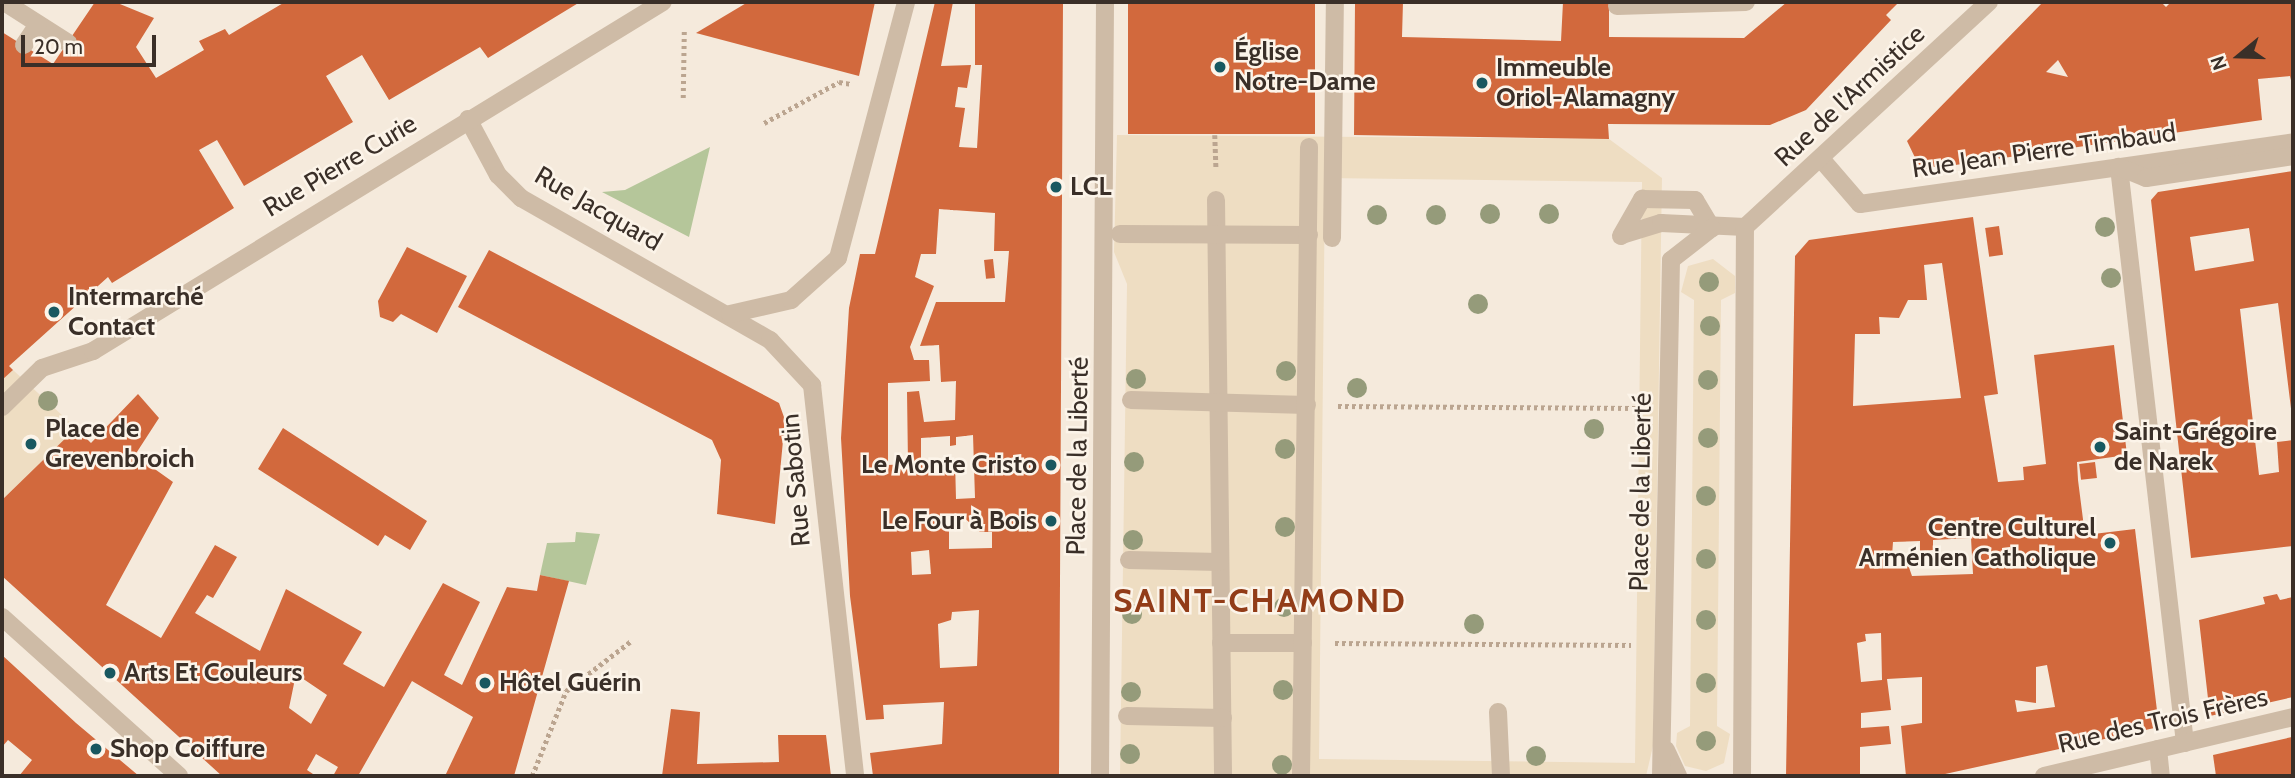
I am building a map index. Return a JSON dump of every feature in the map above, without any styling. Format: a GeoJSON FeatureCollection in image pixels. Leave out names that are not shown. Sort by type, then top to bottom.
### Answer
{"type":"FeatureCollection","features":[{"type":"Feature","properties":{"kind":"street"},"geometry":{"type":"LineString","coordinates":[[4,2],[68,43]]}},
{"type":"Feature","properties":{"kind":"street","name":"Rue Pierre Curie"},"geometry":{"type":"LineString","coordinates":[[2,407],[42,368],[93,351],[468,118],[663,2]]}},
{"type":"Feature","properties":{"kind":"street"},"geometry":{"type":"LineString","coordinates":[[730,314],[791,300],[838,258],[906,2]]}},
{"type":"Feature","properties":{"kind":"street","name":"Place de la Liberté"},"geometry":{"type":"LineString","coordinates":[[1100,776],[1105,2]]}},
{"type":"Feature","properties":{"kind":"street"},"geometry":{"type":"LineString","coordinates":[[1332,238],[1335,2]]}},
{"type":"Feature","properties":{"kind":"street"},"geometry":{"type":"LineString","coordinates":[[1617,6],[1746,2]]}},
{"type":"Feature","properties":{"kind":"street","name":"Rue de l'Armistice"},"geometry":{"type":"LineString","coordinates":[[1745,227],[1822,160],[1989,2]]}},
{"type":"Feature","properties":{"kind":"street"},"geometry":{"type":"LineString","coordinates":[[24,46],[38,24]]}},
{"type":"Feature","properties":{"kind":"street","name":"Rue Jacquard"},"geometry":{"type":"LineString","coordinates":[[468,118],[498,175],[520,198],[730,314]]}},
{"type":"Feature","properties":{"kind":"street","name":"Rue Jean Pierre Timbaud"},"geometry":{"type":"LineString","coordinates":[[1822,160],[1860,204],[2293,142]]}},
{"type":"Feature","properties":{"kind":"street"},"geometry":{"type":"LineString","coordinates":[[1301,776],[1309,146]]}},
{"type":"Feature","properties":{"kind":"street"},"geometry":{"type":"LineString","coordinates":[[2185,743],[2119,167],[2146,178],[2293,156]]}},
{"type":"Feature","properties":{"kind":"street"},"geometry":{"type":"LineString","coordinates":[[1712,228],[1695,200],[1642,199],[1621,236],[1661,223],[1712,228],[1745,227],[1742,776]]}},
{"type":"Feature","properties":{"kind":"street"},"geometry":{"type":"LineString","coordinates":[[1216,200],[1223,776]]}},
{"type":"Feature","properties":{"kind":"street","name":"Place de la Liberté"},"geometry":{"type":"LineString","coordinates":[[1661,776],[1665,747],[1671,260],[1712,228]]}},
{"type":"Feature","properties":{"kind":"street"},"geometry":{"type":"LineString","coordinates":[[1120,234],[1309,235]]}},
{"type":"Feature","properties":{"kind":"street","name":"Rue Sabotin"},"geometry":{"type":"LineString","coordinates":[[730,314],[795,360],[812,385],[856,776]]}},
{"type":"Feature","properties":{"kind":"street"},"geometry":{"type":"LineString","coordinates":[[1131,400],[1307,405]]}},
{"type":"Feature","properties":{"kind":"street"},"geometry":{"type":"LineString","coordinates":[[1129,559],[1220,562]]}},
{"type":"Feature","properties":{"kind":"street"},"geometry":{"type":"LineString","coordinates":[[2,617],[179,776]]}},
{"type":"Feature","properties":{"kind":"street"},"geometry":{"type":"LineString","coordinates":[[1221,643],[1303,643]]}},
{"type":"Feature","properties":{"kind":"street"},"geometry":{"type":"LineString","coordinates":[[1498,712],[1501,776]]}},
{"type":"Feature","properties":{"kind":"street"},"geometry":{"type":"LineString","coordinates":[[1127,716],[1223,718]]}},
{"type":"Feature","properties":{"kind":"street","name":"Rue des Trois Frères"},"geometry":{"type":"LineString","coordinates":[[2044,776],[2293,717]]}},
{"type":"Feature","properties":{"kind":"street"},"geometry":{"type":"LineString","coordinates":[[1665,747],[1678,776]]}},
{"type":"Feature","properties":{"kind":"street"},"geometry":{"type":"LineString","coordinates":[[2158,749],[2161,776]]}},
{"type":"Feature","properties":{"kind":"path"},"geometry":{"type":"LineString","coordinates":[[683,98],[684,31]]}},
{"type":"Feature","properties":{"kind":"path"},"geometry":{"type":"LineString","coordinates":[[764,123],[839,82],[859,86]]}},
{"type":"Feature","properties":{"kind":"path"},"geometry":{"type":"LineString","coordinates":[[1307,405],[1648,408]]}},
{"type":"Feature","properties":{"kind":"path"},"geometry":{"type":"LineString","coordinates":[[532,776],[566,691],[631,641]]}},
{"type":"Feature","properties":{"kind":"path"},"geometry":{"type":"LineString","coordinates":[[1303,643],[1637,645]]}},
{"type":"Feature","properties":{"kind":"green space"},"geometry":{"type":"Polygon","coordinates":[[[710,147],[689,237],[602,192],[625,190],[710,147]]]}},
{"type":"Feature","properties":{"kind":"green space"},"geometry":{"type":"Polygon","coordinates":[[[576,532],[600,534],[586,585],[540,575],[547,543],[575,542],[576,532]]]}},
{"type":"Feature","properties":{"kind":"shaded area"},"geometry":{"type":"Polygon","coordinates":[[[1117,135],[1609,139],[1662,178],[1653,746],[1646,776],[1120,776],[1127,284],[1114,252],[1117,135]],[[1325,178],[1319,759],[1635,763],[1642,182],[1325,178]]]}},
{"type":"Feature","properties":{"kind":"shaded area"},"geometry":{"type":"Polygon","coordinates":[[[1713,259],[1735,276],[1735,293],[1721,300],[1717,726],[1730,734],[1724,763],[1706,771],[1685,766],[1676,746],[1677,733],[1690,726],[1694,300],[1681,292],[1688,266],[1713,259]]]}},
{"type":"Feature","properties":{"kind":"shaded area","name":"Place de Grevenbroich"},"geometry":{"type":"Polygon","coordinates":[[[13,370],[76,428],[2,500],[2,380],[13,370]]]}},
{"type":"Feature","properties":{"kind":"building"},"geometry":{"type":"Polygon","coordinates":[[[95,2],[115,2],[154,18],[136,47],[156,78],[204,50],[199,41],[225,29],[229,35],[285,2],[580,2],[488,58],[480,47],[389,100],[362,55],[326,76],[353,122],[244,186],[217,140],[199,150],[234,208],[112,283],[108,277],[9,366],[13,370],[2,380],[2,32],[53,64],[95,2]]]}},
{"type":"Feature","properties":{"kind":"building"},"geometry":{"type":"Polygon","coordinates":[[[748,2],[875,2],[859,76],[696,33],[748,2]]]}},
{"type":"Feature","properties":{"kind":"building"},"geometry":{"type":"Polygon","coordinates":[[[935,2],[953,2],[941,66],[971,65],[967,88],[958,87],[955,107],[965,108],[959,147],[977,148],[982,65],[975,65],[975,2],[1063,2],[1059,776],[873,776],[870,753],[942,744],[944,702],[883,705],[884,719],[866,720],[850,596],[841,438],[849,308],[860,254],[875,254],[935,2]],[[939,209],[936,254],[921,254],[915,277],[934,286],[910,347],[914,360],[929,360],[930,381],[888,383],[888,465],[908,464],[907,392],[919,391],[924,422],[955,420],[956,381],[941,382],[939,345],[920,346],[936,302],[1005,302],[1009,251],[994,251],[995,213],[939,209]],[[973,435],[956,437],[956,445],[950,446],[950,436],[921,438],[921,463],[955,460],[956,499],[975,498],[973,435]],[[960,514],[949,515],[949,549],[992,548],[992,532],[980,532],[960,514]],[[929,550],[911,552],[912,575],[931,574],[929,550]],[[979,610],[952,612],[951,620],[938,624],[940,668],[977,666],[979,610]]]}},
{"type":"Feature","properties":{"kind":"building","name":"Église Notre-Dame"},"geometry":{"type":"Polygon","coordinates":[[[1128,2],[1315,2],[1315,134],[1128,134],[1128,2]]]}},
{"type":"Feature","properties":{"kind":"building"},"geometry":{"type":"Polygon","coordinates":[[[1355,2],[1403,2],[1402,37],[1561,41],[1563,2],[1609,2],[1609,37],[1744,38],[1787,2],[1899,2],[1886,15],[1891,20],[1806,110],[1770,125],[1608,124],[1609,139],[1354,135],[1355,2]]]}},
{"type":"Feature","properties":{"kind":"building"},"geometry":{"type":"Polygon","coordinates":[[[2043,2],[2161,2],[2166,7],[2171,2],[2293,2],[2293,89],[2290,76],[2258,79],[2262,120],[1921,170],[1907,141],[2043,2]],[[2058,60],[2046,72],[2068,77],[2058,60]]]}},
{"type":"Feature","properties":{"kind":"building"},"geometry":{"type":"Polygon","coordinates":[[[2293,171],[2293,425],[2278,303],[2240,309],[2259,475],[2279,472],[2277,442],[2293,440],[2293,546],[2191,558],[2151,200],[2158,192],[2293,171]],[[2249,228],[2190,237],[2195,271],[2254,261],[2249,228]]]}},
{"type":"Feature","properties":{"kind":"building"},"geometry":{"type":"Polygon","coordinates":[[[1973,217],[1998,394],[1984,396],[1998,482],[2024,480],[2023,467],[2046,464],[2034,355],[2114,345],[2127,455],[2077,462],[2078,480],[2085,535],[2135,529],[2159,727],[1936,776],[1906,776],[1901,726],[1922,723],[1922,677],[1887,679],[1891,710],[1861,713],[1861,728],[1889,726],[1891,744],[1860,747],[1860,776],[1786,776],[1795,256],[1809,240],[1973,217]],[[1942,263],[1924,265],[1927,300],[1908,300],[1899,318],[1879,317],[1880,334],[1855,334],[1853,406],[1961,398],[1942,263]],[[1971,538],[1933,540],[1933,550],[1920,551],[1920,541],[1893,542],[1892,556],[1905,556],[1912,576],[1973,574],[1971,538]],[[1881,633],[1865,634],[1866,641],[1857,643],[1861,682],[1882,680],[1881,633]],[[2047,665],[2036,667],[2036,703],[2015,700],[2017,712],[2055,707],[2047,665]]]}},
{"type":"Feature","properties":{"kind":"building"},"geometry":{"type":"Polygon","coordinates":[[[1999,226],[2003,255],[1989,257],[1985,228],[1999,226]]]}},
{"type":"Feature","properties":{"kind":"building"},"geometry":{"type":"Polygon","coordinates":[[[407,247],[467,276],[437,333],[401,314],[393,322],[380,317],[378,301],[407,247]]]}},
{"type":"Feature","properties":{"kind":"building"},"geometry":{"type":"Polygon","coordinates":[[[489,250],[779,403],[785,420],[775,524],[717,514],[721,460],[712,440],[458,307],[489,250]]]}},
{"type":"Feature","properties":{"kind":"building"},"geometry":{"type":"Polygon","coordinates":[[[993,259],[995,278],[986,279],[984,260],[993,259]]]}},
{"type":"Feature","properties":{"kind":"building"},"geometry":{"type":"Polygon","coordinates":[[[138,394],[159,418],[135,455],[173,482],[106,605],[161,638],[215,545],[237,557],[213,598],[207,595],[195,613],[260,651],[286,589],[362,632],[343,664],[384,687],[443,583],[480,602],[444,675],[462,685],[507,587],[537,591],[540,575],[569,581],[514,776],[445,776],[473,717],[412,681],[358,776],[333,776],[338,767],[316,754],[307,770],[316,776],[222,776],[2,576],[2,500],[76,428],[91,443],[138,394]],[[296,674],[289,708],[311,724],[327,695],[296,674]]]}},
{"type":"Feature","properties":{"kind":"building"},"geometry":{"type":"Polygon","coordinates":[[[283,428],[427,521],[410,550],[385,535],[378,546],[258,469],[283,428]]]}},
{"type":"Feature","properties":{"kind":"building"},"geometry":{"type":"Polygon","coordinates":[[[2095,462],[2097,478],[2081,480],[2079,464],[2095,462]]]}},
{"type":"Feature","properties":{"kind":"building"},"geometry":{"type":"Polygon","coordinates":[[[2277,594],[2280,600],[2293,597],[2293,697],[2210,716],[2199,620],[2265,604],[2263,597],[2277,594]]]}},
{"type":"Feature","properties":{"kind":"building"},"geometry":{"type":"Polygon","coordinates":[[[2,655],[139,776],[19,776],[32,760],[8,740],[2,747],[2,655]]]}},
{"type":"Feature","properties":{"kind":"building"},"geometry":{"type":"Polygon","coordinates":[[[671,709],[700,712],[697,764],[779,762],[778,735],[826,735],[831,776],[662,776],[671,709]]]}},
{"type":"Feature","properties":{"kind":"building"},"geometry":{"type":"Polygon","coordinates":[[[2292,737],[2293,776],[2216,776],[2213,755],[2292,737]]]}},
{"type":"Feature","properties":{"kind":"place","name":"Église Notre-Dame"},"geometry":{"type":"Point","coordinates":[1220,67]}},
{"type":"Feature","properties":{"kind":"place","name":"Immeuble Oriol-Alamagny"},"geometry":{"type":"Point","coordinates":[1482,83]}},
{"type":"Feature","properties":{"kind":"place","name":"LCL"},"geometry":{"type":"Point","coordinates":[1056,187]}},
{"type":"Feature","properties":{"kind":"place","name":"Intermarché Contact"},"geometry":{"type":"Point","coordinates":[54,312]}},
{"type":"Feature","properties":{"kind":"place","name":"Place de Grevenbroich"},"geometry":{"type":"Point","coordinates":[31,444]}},
{"type":"Feature","properties":{"kind":"place","name":"Saint-Grégoire de Narek"},"geometry":{"type":"Point","coordinates":[2100,447]}},
{"type":"Feature","properties":{"kind":"place","name":"Le Monte Cristo"},"geometry":{"type":"Point","coordinates":[1051,465]}},
{"type":"Feature","properties":{"kind":"place","name":"Le Four à Bois"},"geometry":{"type":"Point","coordinates":[1051,521]}},
{"type":"Feature","properties":{"kind":"place","name":"Centre Culturel Arménien Catholique"},"geometry":{"type":"Point","coordinates":[2110,543]}},
{"type":"Feature","properties":{"kind":"place","name":"Arts Et Couleurs"},"geometry":{"type":"Point","coordinates":[110,673]}},
{"type":"Feature","properties":{"kind":"place","name":"Hôtel Guérin"},"geometry":{"type":"Point","coordinates":[485,683]}},
{"type":"Feature","properties":{"kind":"place","name":"Shop Coiffure"},"geometry":{"type":"Point","coordinates":[96,749]}},
{"type":"Feature","properties":{"kind":"district","name":"SAINT-CHAMOND"},"geometry":{"type":"Point","coordinates":[1260,601]}}]}
